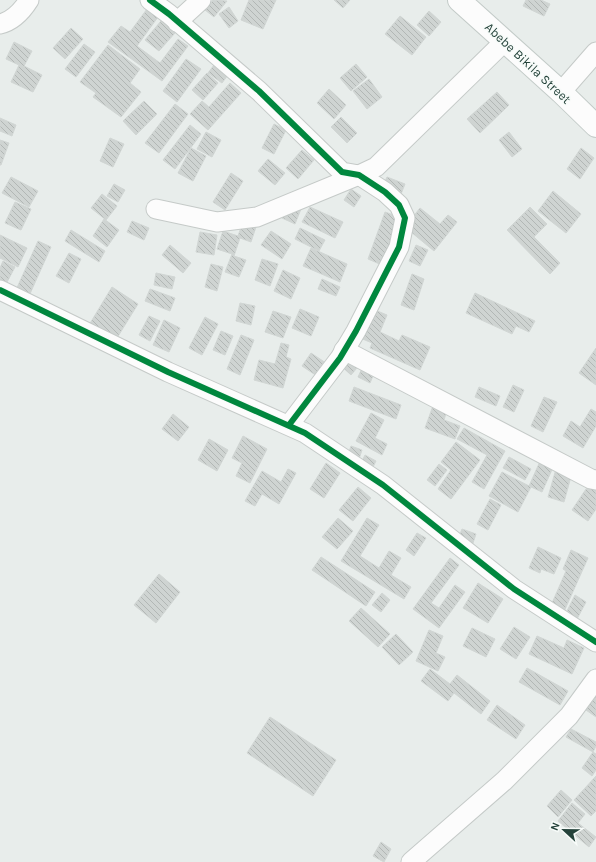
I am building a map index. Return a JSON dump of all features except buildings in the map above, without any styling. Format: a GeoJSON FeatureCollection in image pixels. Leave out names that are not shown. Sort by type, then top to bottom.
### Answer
{"type":"FeatureCollection","features":[{"type":"Feature","properties":{"kind":"main road","name":"Abebe Bikila Street"},"geometry":{"type":"LineString","coordinates":[[459,0],[561,92],[596,126]]}},
{"type":"Feature","properties":{"kind":"street"},"geometry":{"type":"LineString","coordinates":[[0,24],[5,23],[22,11],[29,0]]}},
{"type":"Feature","properties":{"kind":"street"},"geometry":{"type":"LineString","coordinates":[[150,0],[259,91],[342,172],[359,175],[385,192],[399,205],[406,218],[399,247],[340,358],[289,425]]}},
{"type":"Feature","properties":{"kind":"street"},"geometry":{"type":"LineString","coordinates":[[177,22],[201,0]]}},
{"type":"Feature","properties":{"kind":"street"},"geometry":{"type":"LineString","coordinates":[[156,209],[217,222],[257,217],[376,167],[505,41]]}},
{"type":"Feature","properties":{"kind":"street"},"geometry":{"type":"LineString","coordinates":[[561,92],[596,52]]}},
{"type":"Feature","properties":{"kind":"street"},"geometry":{"type":"LineString","coordinates":[[0,290],[168,372],[305,432],[383,485],[514,589],[596,642]]}},
{"type":"Feature","properties":{"kind":"street"},"geometry":{"type":"LineString","coordinates":[[344,350],[591,479],[596,480]]}},
{"type":"Feature","properties":{"kind":"street"},"geometry":{"type":"LineString","coordinates":[[411,862],[504,781],[569,716],[596,679]]}},
{"type":"Feature","properties":{"kind":"cycle path"},"geometry":{"type":"LineString","coordinates":[[150,0],[169,14],[259,91],[342,172],[359,175],[385,192],[399,205],[405,218],[399,247],[356,331],[340,358],[289,425]]}},
{"type":"Feature","properties":{"kind":"cycle path"},"geometry":{"type":"LineString","coordinates":[[0,290],[168,372],[305,433],[383,485],[514,589],[596,642]]}}]}
